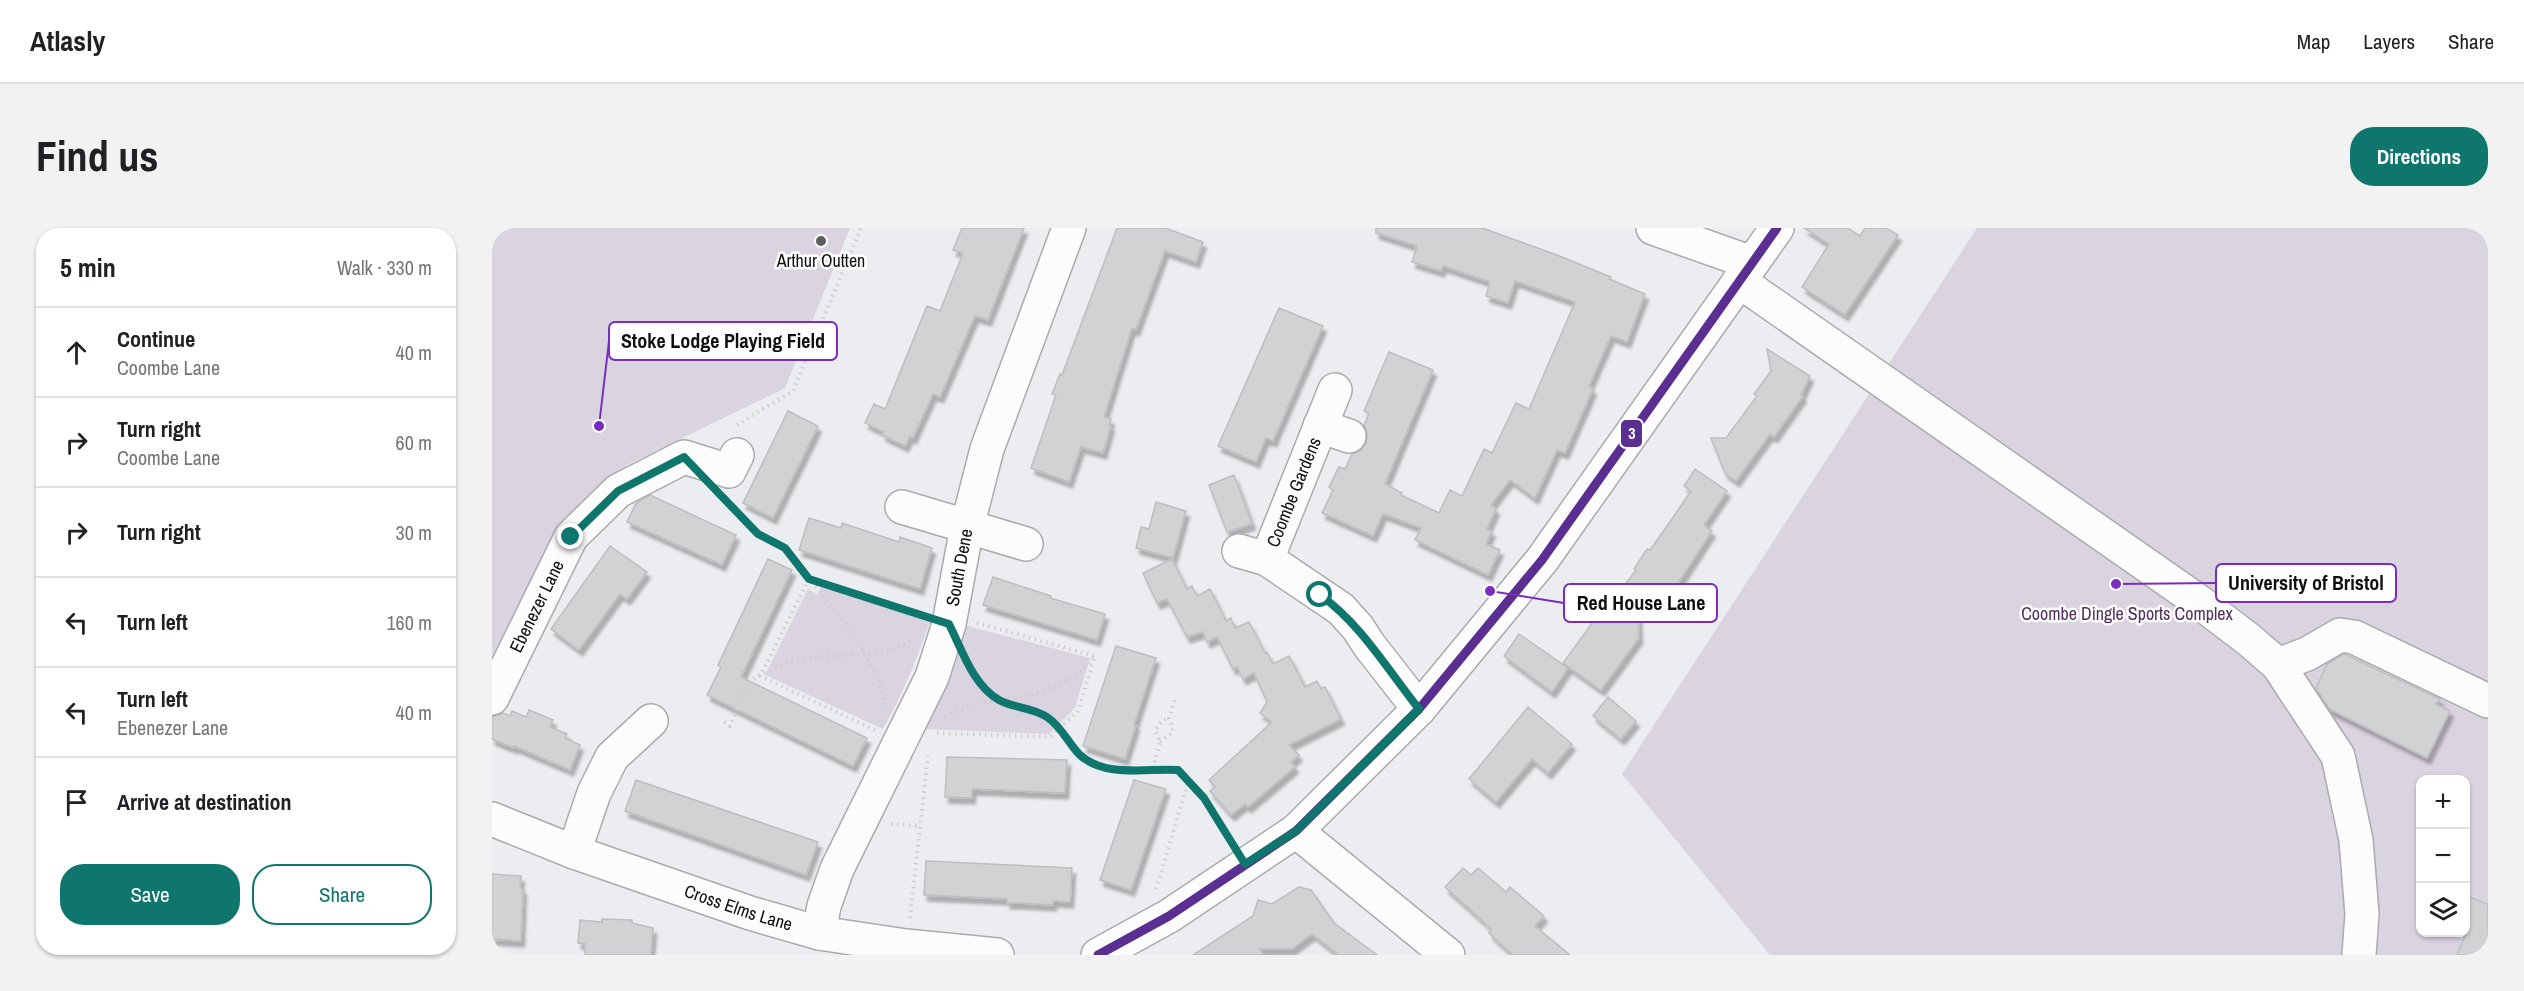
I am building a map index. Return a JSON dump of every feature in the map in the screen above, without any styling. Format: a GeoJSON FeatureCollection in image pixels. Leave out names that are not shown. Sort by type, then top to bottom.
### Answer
{"type":"FeatureCollection","features":[{"type":"Feature","properties":{"kind":"street","name":"South Dene"},"geometry":{"type":"LineString","coordinates":[[819,933],[824,906],[837,869],[932,677],[987,449],[1069,228]]}},
{"type":"Feature","properties":{"kind":"street"},"geometry":{"type":"LineString","coordinates":[[1653,228],[1746,272],[2198,601],[2278,665],[2338,756],[2356,840],[2362,914],[2359,955]]}},
{"type":"Feature","properties":{"kind":"street"},"geometry":{"type":"LineString","coordinates":[[1098,955],[1169,916],[1296,831],[1419,709],[1542,561],[1777,228]]}},
{"type":"Feature","properties":{"kind":"street","name":"Coombe Gardens"},"geometry":{"type":"LineString","coordinates":[[1335,390],[1334,431],[1253,555],[1341,609],[1419,709]]}},
{"type":"Feature","properties":{"kind":"street","name":"Ebenezer Lane"},"geometry":{"type":"LineString","coordinates":[[492,698],[571,537],[618,491],[684,457],[729,471],[735,441]]}},
{"type":"Feature","properties":{"kind":"street"},"geometry":{"type":"LineString","coordinates":[[902,507],[1026,544]]}},
{"type":"Feature","properties":{"kind":"street"},"geometry":{"type":"LineString","coordinates":[[2278,665],[2307,654],[2340,635],[2354,637],[2488,701]]}},
{"type":"Feature","properties":{"kind":"street"},"geometry":{"type":"LineString","coordinates":[[574,852],[594,793],[612,757],[651,721]]}},
{"type":"Feature","properties":{"kind":"street","name":"Cross Elms Lane"},"geometry":{"type":"LineString","coordinates":[[492,819],[574,852],[750,913],[819,933],[906,946],[997,955]]}},
{"type":"Feature","properties":{"kind":"street"},"geometry":{"type":"LineString","coordinates":[[1296,831],[1448,955]]}},
{"type":"Feature","properties":{"kind":"path"},"geometry":{"type":"LineString","coordinates":[[735,441],[793,391],[861,228]]}},
{"type":"Feature","properties":{"kind":"path"},"geometry":{"type":"LineString","coordinates":[[720,492],[758,534],[785,548],[847,625],[907,729],[906,946]]}},
{"type":"Feature","properties":{"kind":"path"},"geometry":{"type":"LineString","coordinates":[[809,579],[944,620],[1095,656]]}},
{"type":"Feature","properties":{"kind":"path"},"geometry":{"type":"LineString","coordinates":[[760,675],[809,579]]}},
{"type":"Feature","properties":{"kind":"path"},"geometry":{"type":"LineString","coordinates":[[724,722],[730,726],[752,681],[781,664],[825,655],[866,655],[901,647],[944,620]]}},
{"type":"Feature","properties":{"kind":"path"},"geometry":{"type":"LineString","coordinates":[[944,620],[977,681],[999,700],[1046,716],[1061,729],[1080,755],[1096,764],[1119,771],[1153,768],[1178,770],[1189,779],[1204,798],[1245,864]]}},
{"type":"Feature","properties":{"kind":"path"},"geometry":{"type":"LineString","coordinates":[[760,675],[907,729],[1050,737],[1078,711],[1095,656]]}},
{"type":"Feature","properties":{"kind":"path"},"geometry":{"type":"LineString","coordinates":[[907,729],[970,705],[1029,696],[1061,684],[1083,670],[1095,656]]}},
{"type":"Feature","properties":{"kind":"path"},"geometry":{"type":"LineString","coordinates":[[1153,768],[1160,742],[1155,730],[1163,720],[1168,718],[1175,700]]}},
{"type":"Feature","properties":{"kind":"path"},"geometry":{"type":"LineString","coordinates":[[1160,742],[1172,733],[1173,727],[1168,718]]}},
{"type":"Feature","properties":{"kind":"path"},"geometry":{"type":"LineString","coordinates":[[1143,930],[1189,779]]}},
{"type":"Feature","properties":{"kind":"green space"},"geometry":{"type":"Polygon","coordinates":[[[492,228],[850,228],[785,388],[627,465],[570,515],[492,678],[492,228]]]}},
{"type":"Feature","properties":{"kind":"green space","name":"Coombe Dingle Sports Complex"},"geometry":{"type":"Polygon","coordinates":[[[1977,228],[2488,228],[2488,955],[1770,955],[1622,774],[1977,228]]]}},
{"type":"Feature","properties":{"kind":"green space"},"geometry":{"type":"Polygon","coordinates":[[[821,587],[930,621],[909,676],[883,729],[765,675],[808,589],[818,595],[821,587]]]}},
{"type":"Feature","properties":{"kind":"green space"},"geometry":{"type":"Polygon","coordinates":[[[964,625],[1090,658],[1075,708],[1049,734],[925,729],[940,697],[964,625]]]}},
{"type":"Feature","properties":{"kind":"building"},"geometry":{"type":"Polygon","coordinates":[[[962,228],[1024,228],[988,320],[975,316],[940,397],[933,394],[913,438],[910,436],[905,446],[882,435],[884,432],[865,423],[874,404],[885,409],[927,306],[940,311],[963,253],[953,250],[962,228]]]}},
{"type":"Feature","properties":{"kind":"building"},"geometry":{"type":"Polygon","coordinates":[[[1117,228],[1165,228],[1203,242],[1196,262],[1165,251],[1136,330],[1132,328],[1104,417],[1111,419],[1109,425],[1111,426],[1103,453],[1081,447],[1069,482],[1031,468],[1056,395],[1052,394],[1060,374],[1062,375],[1117,228]]]}},
{"type":"Feature","properties":{"kind":"building"},"geometry":{"type":"Polygon","coordinates":[[[1376,228],[1482,228],[1557,255],[1645,294],[1627,342],[1611,336],[1589,386],[1593,389],[1565,453],[1557,450],[1535,498],[1510,480],[1491,505],[1496,509],[1487,529],[1492,531],[1486,544],[1500,550],[1488,575],[1415,540],[1421,528],[1383,514],[1373,536],[1322,513],[1333,490],[1329,487],[1339,467],[1345,469],[1352,454],[1361,450],[1366,443],[1367,433],[1364,425],[1369,414],[1364,411],[1389,352],[1433,370],[1385,484],[1402,493],[1401,495],[1439,513],[1450,490],[1462,496],[1484,449],[1492,453],[1516,403],[1529,409],[1575,302],[1515,281],[1508,303],[1486,296],[1490,282],[1443,266],[1441,271],[1412,262],[1417,246],[1376,233],[1376,228]]]}},
{"type":"Feature","properties":{"kind":"building"},"geometry":{"type":"Polygon","coordinates":[[[1804,228],[1848,228],[1860,236],[1865,228],[1886,228],[1898,235],[1845,315],[1802,287],[1829,244],[1804,228]]]}},
{"type":"Feature","properties":{"kind":"building"},"geometry":{"type":"Polygon","coordinates":[[[1279,308],[1323,326],[1273,441],[1266,438],[1256,462],[1218,446],[1279,308]]]}},
{"type":"Feature","properties":{"kind":"building"},"geometry":{"type":"Polygon","coordinates":[[[1767,349],[1810,376],[1801,395],[1803,396],[1774,437],[1770,434],[1736,481],[1725,473],[1711,438],[1726,438],[1757,396],[1754,394],[1771,371],[1767,349]]]}},
{"type":"Feature","properties":{"kind":"building"},"geometry":{"type":"Polygon","coordinates":[[[788,411],[818,426],[773,518],[743,503],[788,411]]]}},
{"type":"Feature","properties":{"kind":"building"},"geometry":{"type":"Polygon","coordinates":[[[1695,469],[1727,491],[1704,525],[1712,531],[1658,614],[1638,600],[1639,638],[1601,690],[1563,663],[1609,600],[1612,602],[1636,570],[1634,569],[1647,549],[1650,550],[1674,516],[1691,491],[1684,486],[1695,469]]]}},
{"type":"Feature","properties":{"kind":"building"},"geometry":{"type":"Polygon","coordinates":[[[1234,475],[1252,524],[1227,532],[1209,485],[1234,475]]]}},
{"type":"Feature","properties":{"kind":"building"},"geometry":{"type":"Polygon","coordinates":[[[650,495],[736,535],[722,565],[627,522],[636,503],[650,495]]]}},
{"type":"Feature","properties":{"kind":"building"},"geometry":{"type":"Polygon","coordinates":[[[1156,502],[1186,511],[1173,558],[1136,548],[1141,527],[1149,529],[1156,502]]]}},
{"type":"Feature","properties":{"kind":"building"},"geometry":{"type":"Polygon","coordinates":[[[809,518],[841,528],[842,523],[899,542],[900,537],[932,548],[920,589],[799,550],[809,518]]]}},
{"type":"Feature","properties":{"kind":"building"},"geometry":{"type":"Polygon","coordinates":[[[610,546],[647,572],[627,599],[620,594],[579,650],[551,629],[610,546]]]}},
{"type":"Feature","properties":{"kind":"building"},"geometry":{"type":"Polygon","coordinates":[[[768,559],[792,570],[741,677],[867,738],[853,766],[707,695],[721,667],[718,665],[768,559]]]}},
{"type":"Feature","properties":{"kind":"building"},"geometry":{"type":"Polygon","coordinates":[[[1172,559],[1187,589],[1192,586],[1197,596],[1210,589],[1226,621],[1231,618],[1235,628],[1249,622],[1273,664],[1289,656],[1305,687],[1317,681],[1321,689],[1325,687],[1341,719],[1289,745],[1299,755],[1291,762],[1295,767],[1248,807],[1245,804],[1231,815],[1210,791],[1215,787],[1209,780],[1272,722],[1260,713],[1267,702],[1254,673],[1243,679],[1237,667],[1233,669],[1217,637],[1207,642],[1203,632],[1187,637],[1167,599],[1157,603],[1143,573],[1172,559]]]}},
{"type":"Feature","properties":{"kind":"building"},"geometry":{"type":"Polygon","coordinates":[[[993,577],[1051,596],[1050,598],[1105,614],[1097,640],[983,605],[993,577]]]}},
{"type":"Feature","properties":{"kind":"building"},"geometry":{"type":"Polygon","coordinates":[[[1519,634],[1568,668],[1552,692],[1504,656],[1519,634]]]}},
{"type":"Feature","properties":{"kind":"building"},"geometry":{"type":"Polygon","coordinates":[[[1116,646],[1156,658],[1125,759],[1083,746],[1116,646]]]}},
{"type":"Feature","properties":{"kind":"building"},"geometry":{"type":"Polygon","coordinates":[[[2344,654],[2440,699],[2436,704],[2450,711],[2427,758],[2329,709],[2316,688],[2327,664],[2344,654]]]}},
{"type":"Feature","properties":{"kind":"building"},"geometry":{"type":"Polygon","coordinates":[[[1608,697],[1636,721],[1621,739],[1593,716],[1608,697]]]}},
{"type":"Feature","properties":{"kind":"building"},"geometry":{"type":"Polygon","coordinates":[[[1528,707],[1572,744],[1548,773],[1532,759],[1496,802],[1469,779],[1528,707]]]}},
{"type":"Feature","properties":{"kind":"building"},"geometry":{"type":"Polygon","coordinates":[[[529,710],[553,720],[550,727],[567,734],[565,738],[580,745],[570,770],[492,739],[492,717],[503,713],[510,716],[512,711],[526,717],[529,710]]]}},
{"type":"Feature","properties":{"kind":"building"},"geometry":{"type":"Polygon","coordinates":[[[947,757],[1067,760],[1065,793],[972,789],[972,798],[945,797],[947,757]]]}},
{"type":"Feature","properties":{"kind":"building"},"geometry":{"type":"Polygon","coordinates":[[[636,780],[818,842],[806,875],[625,811],[636,780]]]}},
{"type":"Feature","properties":{"kind":"building"},"geometry":{"type":"Polygon","coordinates":[[[1134,780],[1166,789],[1131,890],[1100,880],[1134,780]]]}},
{"type":"Feature","properties":{"kind":"building"},"geometry":{"type":"Polygon","coordinates":[[[926,861],[1072,868],[1070,902],[1053,901],[1053,905],[1007,903],[1007,899],[924,895],[926,861]]]}},
{"type":"Feature","properties":{"kind":"building"},"geometry":{"type":"Polygon","coordinates":[[[1463,868],[1471,875],[1478,868],[1506,892],[1510,887],[1544,916],[1535,926],[1570,955],[1513,955],[1489,933],[1491,930],[1484,922],[1445,887],[1463,868]]]}},
{"type":"Feature","properties":{"kind":"building"},"geometry":{"type":"Polygon","coordinates":[[[492,874],[521,876],[520,888],[523,889],[521,941],[492,939],[492,874]]]}},
{"type":"Feature","properties":{"kind":"building"},"geometry":{"type":"Polygon","coordinates":[[[1299,887],[1311,890],[1334,923],[1377,955],[1339,955],[1312,934],[1292,949],[1260,949],[1263,955],[1193,955],[1253,916],[1258,900],[1272,904],[1299,887]]]}},
{"type":"Feature","properties":{"kind":"building"},"geometry":{"type":"Polygon","coordinates":[[[2470,897],[2488,904],[2488,955],[2457,955],[2464,937],[2470,937],[2470,897]]]}},
{"type":"Feature","properties":{"kind":"building"},"geometry":{"type":"Polygon","coordinates":[[[602,919],[632,920],[632,923],[653,928],[651,955],[585,955],[585,944],[578,943],[580,920],[602,922],[602,919]]]}},
{"type":"Feature","properties":{"kind":"transit line","name":"3"},"geometry":{"type":"LineString","coordinates":[[1098,955],[1169,916],[1296,831],[1419,709],[1542,560],[1777,228]]}},
{"type":"Feature","properties":{"kind":"place","name":"Arthur Outten"},"geometry":{"type":"Point","coordinates":[821,241]}},
{"type":"Feature","properties":{"kind":"place","name":"Stoke Lodge Playing Field"},"geometry":{"type":"Point","coordinates":[599,426]}},
{"type":"Feature","properties":{"kind":"place","name":"University of Bristol"},"geometry":{"type":"Point","coordinates":[2116,584]}},
{"type":"Feature","properties":{"kind":"place","name":"Red House Lane"},"geometry":{"type":"Point","coordinates":[1490,591]}},
{"type":"Feature","properties":{"kind":"route"},"geometry":{"type":"LineString","coordinates":[[571,537],[618,491],[684,457],[758,534],[785,548],[809,579],[949,624],[977,681],[999,700],[1046,716],[1064,732],[1080,755],[1096,764],[1119,771],[1153,768],[1178,770],[1189,779],[1204,798],[1245,864],[1296,831],[1419,709],[1358,628],[1341,609],[1320,595]]}}]}
